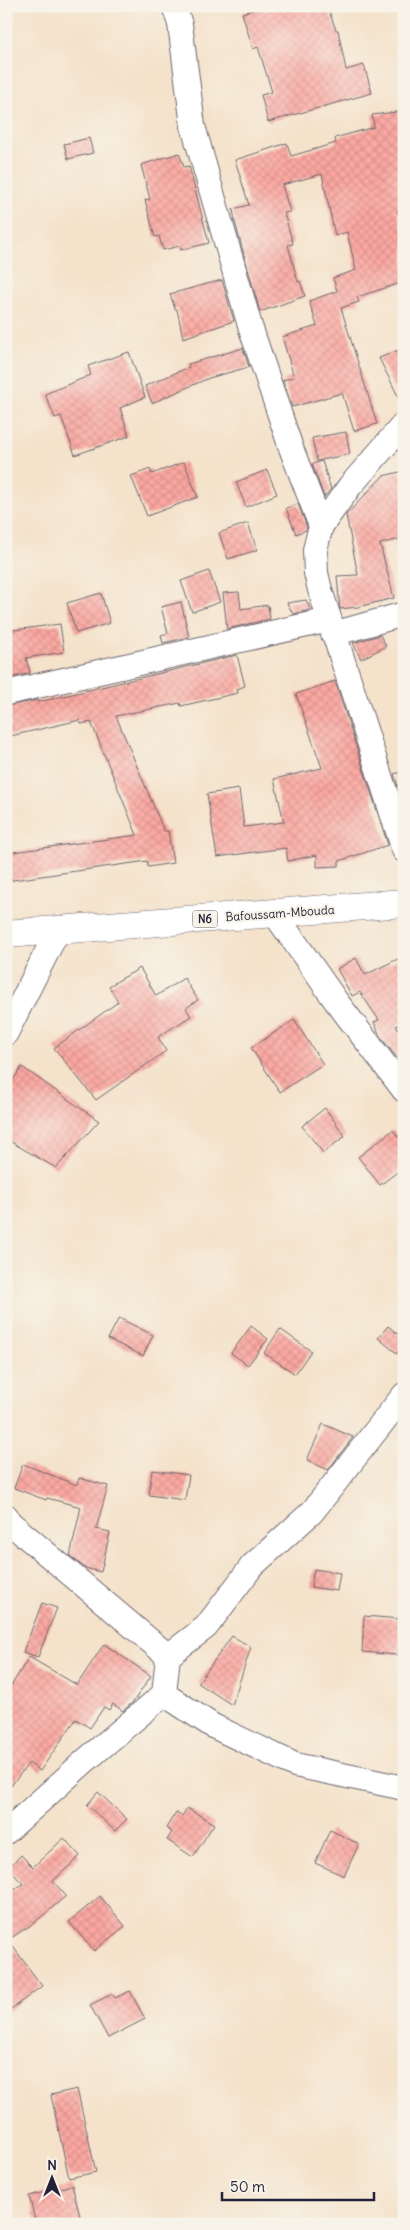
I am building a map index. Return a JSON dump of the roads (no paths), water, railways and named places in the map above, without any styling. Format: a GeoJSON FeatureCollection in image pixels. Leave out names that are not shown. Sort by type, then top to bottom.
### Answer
{"type":"FeatureCollection","features":[{"type":"Feature","properties":{"kind":"highway","name":"Bafoussam-Mbouda"},"geometry":{"type":"LineString","coordinates":[[6,934],[404,903]]}},
{"type":"Feature","properties":{"kind":"street"},"geometry":{"type":"LineString","coordinates":[[174,6],[180,24],[196,136],[250,326],[291,448],[321,526]]}},
{"type":"Feature","properties":{"kind":"street"},"geometry":{"type":"LineString","coordinates":[[404,424],[350,486],[321,526],[315,550],[316,573],[331,627],[404,850]]}},
{"type":"Feature","properties":{"kind":"street"},"geometry":{"type":"LineString","coordinates":[[6,693],[404,614]]}},
{"type":"Feature","properties":{"kind":"street"},"geometry":{"type":"LineString","coordinates":[[276,914],[336,1001],[404,1090]]}},
{"type":"Feature","properties":{"kind":"street"},"geometry":{"type":"LineString","coordinates":[[6,1033],[58,930]]}},
{"type":"Feature","properties":{"kind":"street"},"geometry":{"type":"LineString","coordinates":[[6,1832],[84,1761],[164,1694],[168,1656],[206,1627],[252,1566],[312,1512],[404,1394]]}},
{"type":"Feature","properties":{"kind":"street"},"geometry":{"type":"LineString","coordinates":[[6,1516],[9,1522],[168,1656]]}},
{"type":"Feature","properties":{"kind":"street"},"geometry":{"type":"LineString","coordinates":[[164,1694],[213,1726],[295,1765],[404,1788]]}}]}
